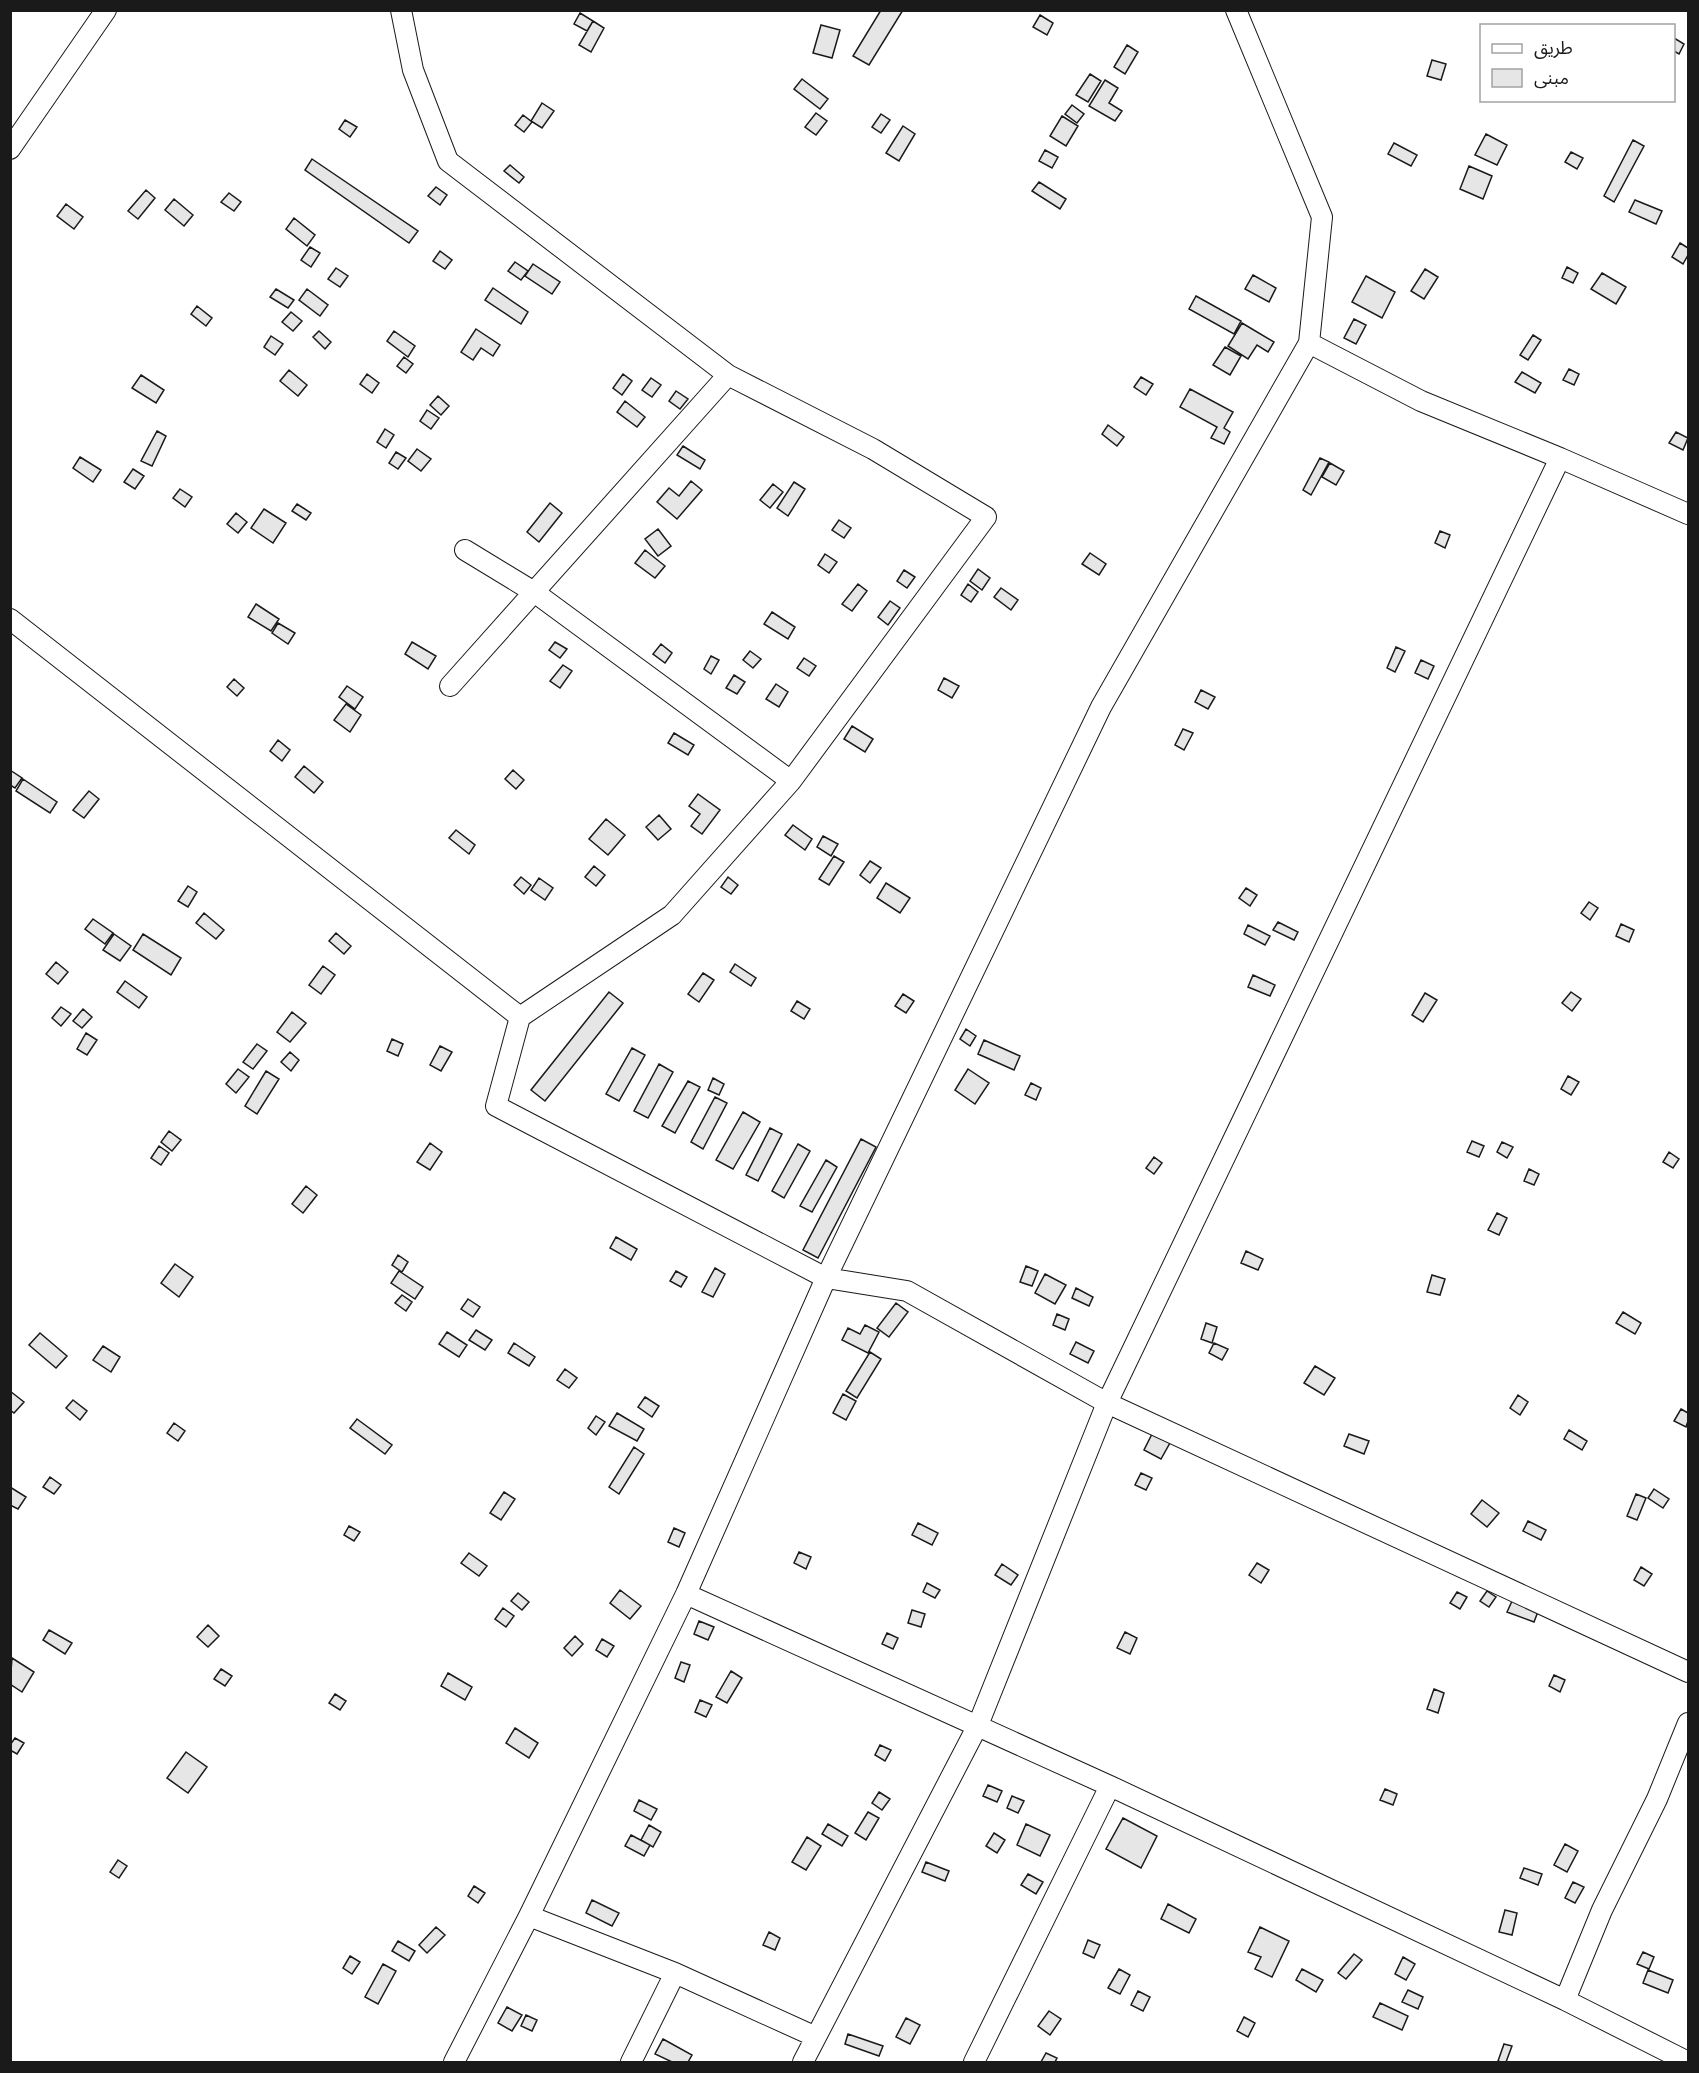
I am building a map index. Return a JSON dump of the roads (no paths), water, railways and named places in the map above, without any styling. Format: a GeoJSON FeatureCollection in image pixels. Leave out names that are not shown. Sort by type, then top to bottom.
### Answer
{"type":"FeatureCollection","features":[{"type":"Feature","properties":{"kind":"street"},"geometry":{"type":"LineString","coordinates":[[10,149],[106,10]]}},
{"type":"Feature","properties":{"kind":"street"},"geometry":{"type":"LineString","coordinates":[[401,10],[413,70],[448,161],[728,375],[873,449],[986,517],[790,781],[672,915],[520,1017],[496,1106],[826,1278],[907,1291],[1107,1403],[1689,1672]]}},
{"type":"Feature","properties":{"kind":"street"},"geometry":{"type":"LineString","coordinates":[[454,2062],[529,1916],[686,1594],[826,1278],[1101,707],[1309,343],[1322,217],[1236,10]]}},
{"type":"Feature","properties":{"kind":"street"},"geometry":{"type":"LineString","coordinates":[[1309,343],[1421,401],[1689,514]]}},
{"type":"Feature","properties":{"kind":"street"},"geometry":{"type":"LineString","coordinates":[[450,686],[728,375]]}},
{"type":"Feature","properties":{"kind":"street"},"geometry":{"type":"LineString","coordinates":[[803,2062],[978,1725],[1107,1403],[1560,458]]}},
{"type":"Feature","properties":{"kind":"street"},"geometry":{"type":"LineString","coordinates":[[465,550],[534,592],[790,781]]}},
{"type":"Feature","properties":{"kind":"street"},"geometry":{"type":"LineString","coordinates":[[10,619],[520,1017]]}},
{"type":"Feature","properties":{"kind":"street"},"geometry":{"type":"LineString","coordinates":[[686,1594],[1110,1786],[1565,2000],[1688,2062]]}},
{"type":"Feature","properties":{"kind":"street"},"geometry":{"type":"LineString","coordinates":[[1565,2000],[1602,1910],[1657,1799],[1689,1723]]}},
{"type":"Feature","properties":{"kind":"street"},"geometry":{"type":"LineString","coordinates":[[974,2062],[1110,1786]]}},
{"type":"Feature","properties":{"kind":"street"},"geometry":{"type":"LineString","coordinates":[[529,1916],[675,1973],[816,2037]]}},
{"type":"Feature","properties":{"kind":"street"},"geometry":{"type":"LineString","coordinates":[[631,2062],[675,1973]]}}]}
